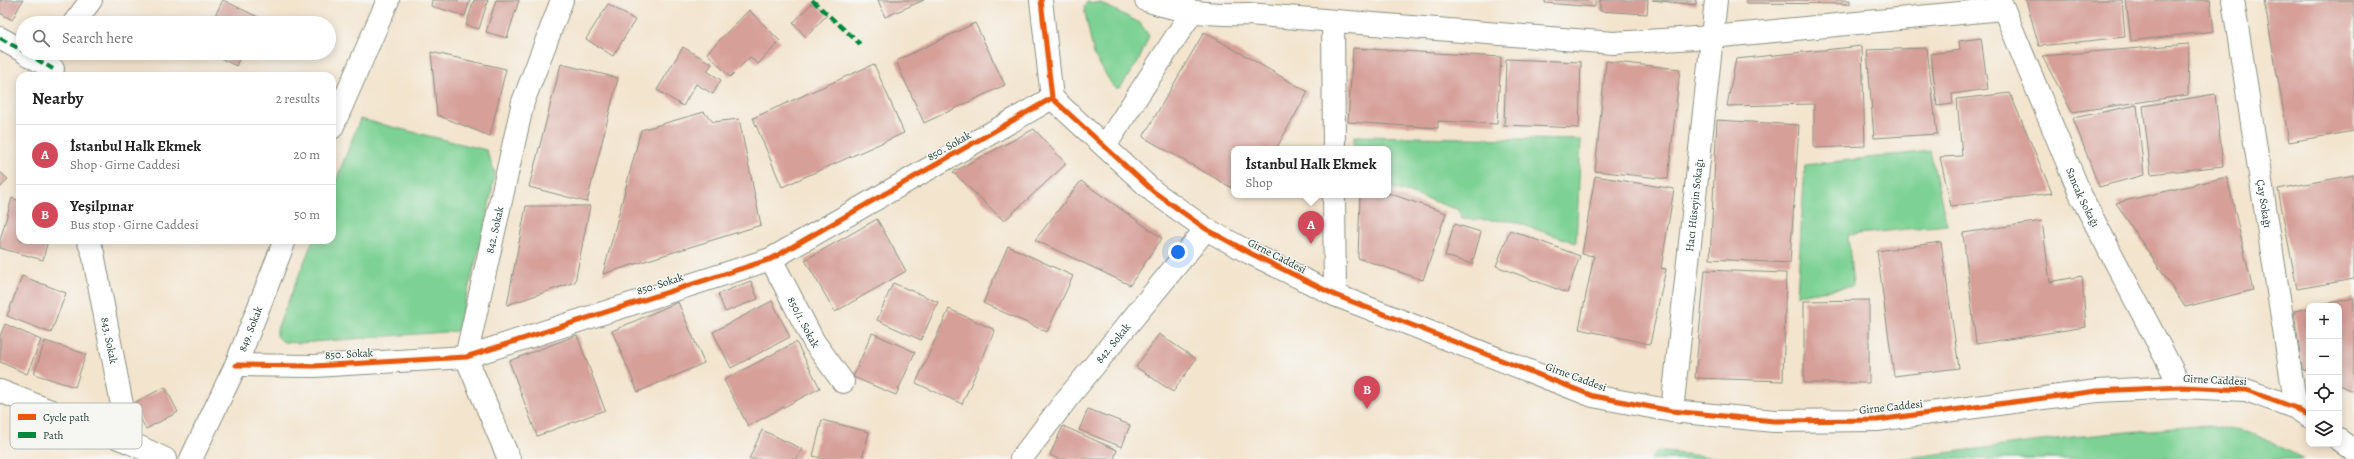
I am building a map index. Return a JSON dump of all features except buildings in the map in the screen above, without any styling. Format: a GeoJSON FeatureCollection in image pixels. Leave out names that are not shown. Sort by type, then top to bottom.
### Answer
{"type":"FeatureCollection","features":[{"type":"Feature","properties":{"kind":"street"},"geometry":{"type":"LineString","coordinates":[[79,16],[91,0]]}},
{"type":"Feature","properties":{"kind":"street"},"geometry":{"type":"LineString","coordinates":[[336,119],[388,0]]}},
{"type":"Feature","properties":{"kind":"street","name":"842. Sokak"},"geometry":{"type":"LineString","coordinates":[[466,357],[523,102],[562,0]]}},
{"type":"Feature","properties":{"kind":"street"},"geometry":{"type":"LineString","coordinates":[[1042,0],[1052,98]]}},
{"type":"Feature","properties":{"kind":"street"},"geometry":{"type":"LineString","coordinates":[[1146,0],[1174,10],[1212,15],[1248,14],[1613,43],[1712,36],[2001,4]]}},
{"type":"Feature","properties":{"kind":"street","name":"Hacı Hüseyin Sokağı"},"geometry":{"type":"LineString","coordinates":[[1672,411],[1716,0]]}},
{"type":"Feature","properties":{"kind":"street","name":"Çay Sokağı"},"geometry":{"type":"LineString","coordinates":[[2233,0],[2303,413]]}},
{"type":"Feature","properties":{"kind":"street","name":"Sancak Sokağı"},"geometry":{"type":"LineString","coordinates":[[2001,4],[2082,198],[2181,387]]}},
{"type":"Feature","properties":{"kind":"street"},"geometry":{"type":"LineString","coordinates":[[1105,146],[1192,12]]}},
{"type":"Feature","properties":{"kind":"street"},"geometry":{"type":"LineString","coordinates":[[1333,21],[1334,146]]}},
{"type":"Feature","properties":{"kind":"street"},"geometry":{"type":"LineString","coordinates":[[0,38],[16,47]]}},
{"type":"Feature","properties":{"kind":"street"},"geometry":{"type":"LineString","coordinates":[[42,60],[55,66]]}},
{"type":"Feature","properties":{"kind":"street","name":"850. Sokak"},"geometry":{"type":"LineString","coordinates":[[236,365],[314,366],[466,357],[771,259],[1052,98]]}},
{"type":"Feature","properties":{"kind":"street","name":"Girne Caddesi"},"geometry":{"type":"LineString","coordinates":[[1052,98],[1154,192],[1206,228],[1290,274],[1335,295],[1593,396],[1672,411],[1774,421],[1876,420],[2097,391],[2181,387],[2246,390],[2303,413]]}},
{"type":"Feature","properties":{"kind":"street"},"geometry":{"type":"LineString","coordinates":[[1334,198],[1335,295]]}},
{"type":"Feature","properties":{"kind":"street","name":"842. Sokak"},"geometry":{"type":"LineString","coordinates":[[1021,459],[1066,400],[1206,228]]}},
{"type":"Feature","properties":{"kind":"street","name":"843. Sokak"},"geometry":{"type":"LineString","coordinates":[[90,244],[93,253],[122,403]]}},
{"type":"Feature","properties":{"kind":"street","name":"849. Sokak"},"geometry":{"type":"LineString","coordinates":[[191,459],[236,365],[283,244]]}},
{"type":"Feature","properties":{"kind":"street","name":"850/1. Sokak"},"geometry":{"type":"LineString","coordinates":[[771,259],[814,342],[843,382]]}},
{"type":"Feature","properties":{"kind":"street"},"geometry":{"type":"LineString","coordinates":[[466,357],[509,459]]}},
{"type":"Feature","properties":{"kind":"street"},"geometry":{"type":"LineString","coordinates":[[0,392],[28,403]]}},
{"type":"Feature","properties":{"kind":"street"},"geometry":{"type":"LineString","coordinates":[[2342,442],[2354,451]]}},
{"type":"Feature","properties":{"kind":"street"},"geometry":{"type":"LineString","coordinates":[[142,448],[165,459]]}},
{"type":"Feature","properties":{"kind":"green space"},"geometry":{"type":"Polygon","coordinates":[[[1087,2],[1101,3],[1140,23],[1149,36],[1139,60],[1120,88],[1114,88],[1094,55],[1084,8],[1087,2]]]}},
{"type":"Feature","properties":{"kind":"green space"},"geometry":{"type":"Polygon","coordinates":[[[360,119],[486,150],[495,173],[485,227],[457,331],[298,343],[283,342],[277,336],[277,329],[311,244],[336,244],[336,181],[360,119]]]}},
{"type":"Feature","properties":{"kind":"green space"},"geometry":{"type":"Polygon","coordinates":[[[1354,136],[1581,140],[1576,243],[1512,221],[1461,219],[1459,210],[1391,187],[1391,146],[1354,146],[1354,136]]]}},
{"type":"Feature","properties":{"kind":"green space"},"geometry":{"type":"Polygon","coordinates":[[[1930,151],[1947,225],[1848,235],[1853,286],[1797,295],[1805,165],[1930,151]]]}},
{"type":"Feature","properties":{"kind":"green space"},"geometry":{"type":"Polygon","coordinates":[[[2208,425],[2255,434],[2304,459],[1898,459],[2072,437],[2208,425]]]}},
{"type":"Feature","properties":{"kind":"green space"},"geometry":{"type":"Polygon","coordinates":[[[1656,451],[1730,459],[1651,459],[1656,451]]]}},
{"type":"Feature","properties":{"kind":"marked path"},"geometry":{"type":"LineString","coordinates":[[812,0],[860,44]]}},
{"type":"Feature","properties":{"kind":"marked path"},"geometry":{"type":"LineString","coordinates":[[0,38],[16,47]]}},
{"type":"Feature","properties":{"kind":"marked path"},"geometry":{"type":"LineString","coordinates":[[38,60],[53,69]]}},
{"type":"Feature","properties":{"kind":"cycle path"},"geometry":{"type":"LineString","coordinates":[[1041,0],[1052,98],[1154,192],[1206,229],[1250,253],[1335,295],[1593,396],[1672,411],[1774,421],[1877,420],[2097,391],[2181,387],[2246,390],[2296,408],[2306,415]]}},
{"type":"Feature","properties":{"kind":"cycle path"},"geometry":{"type":"LineString","coordinates":[[236,365],[314,366],[466,357],[771,259],[1052,98]]}},
{"type":"Feature","properties":{"kind":"place","name":"İstanbul Halk Ekmek"},"geometry":{"type":"Point","coordinates":[1311,244]}},
{"type":"Feature","properties":{"kind":"place","name":"Yeşilpınar"},"geometry":{"type":"Point","coordinates":[1367,409]}}]}
